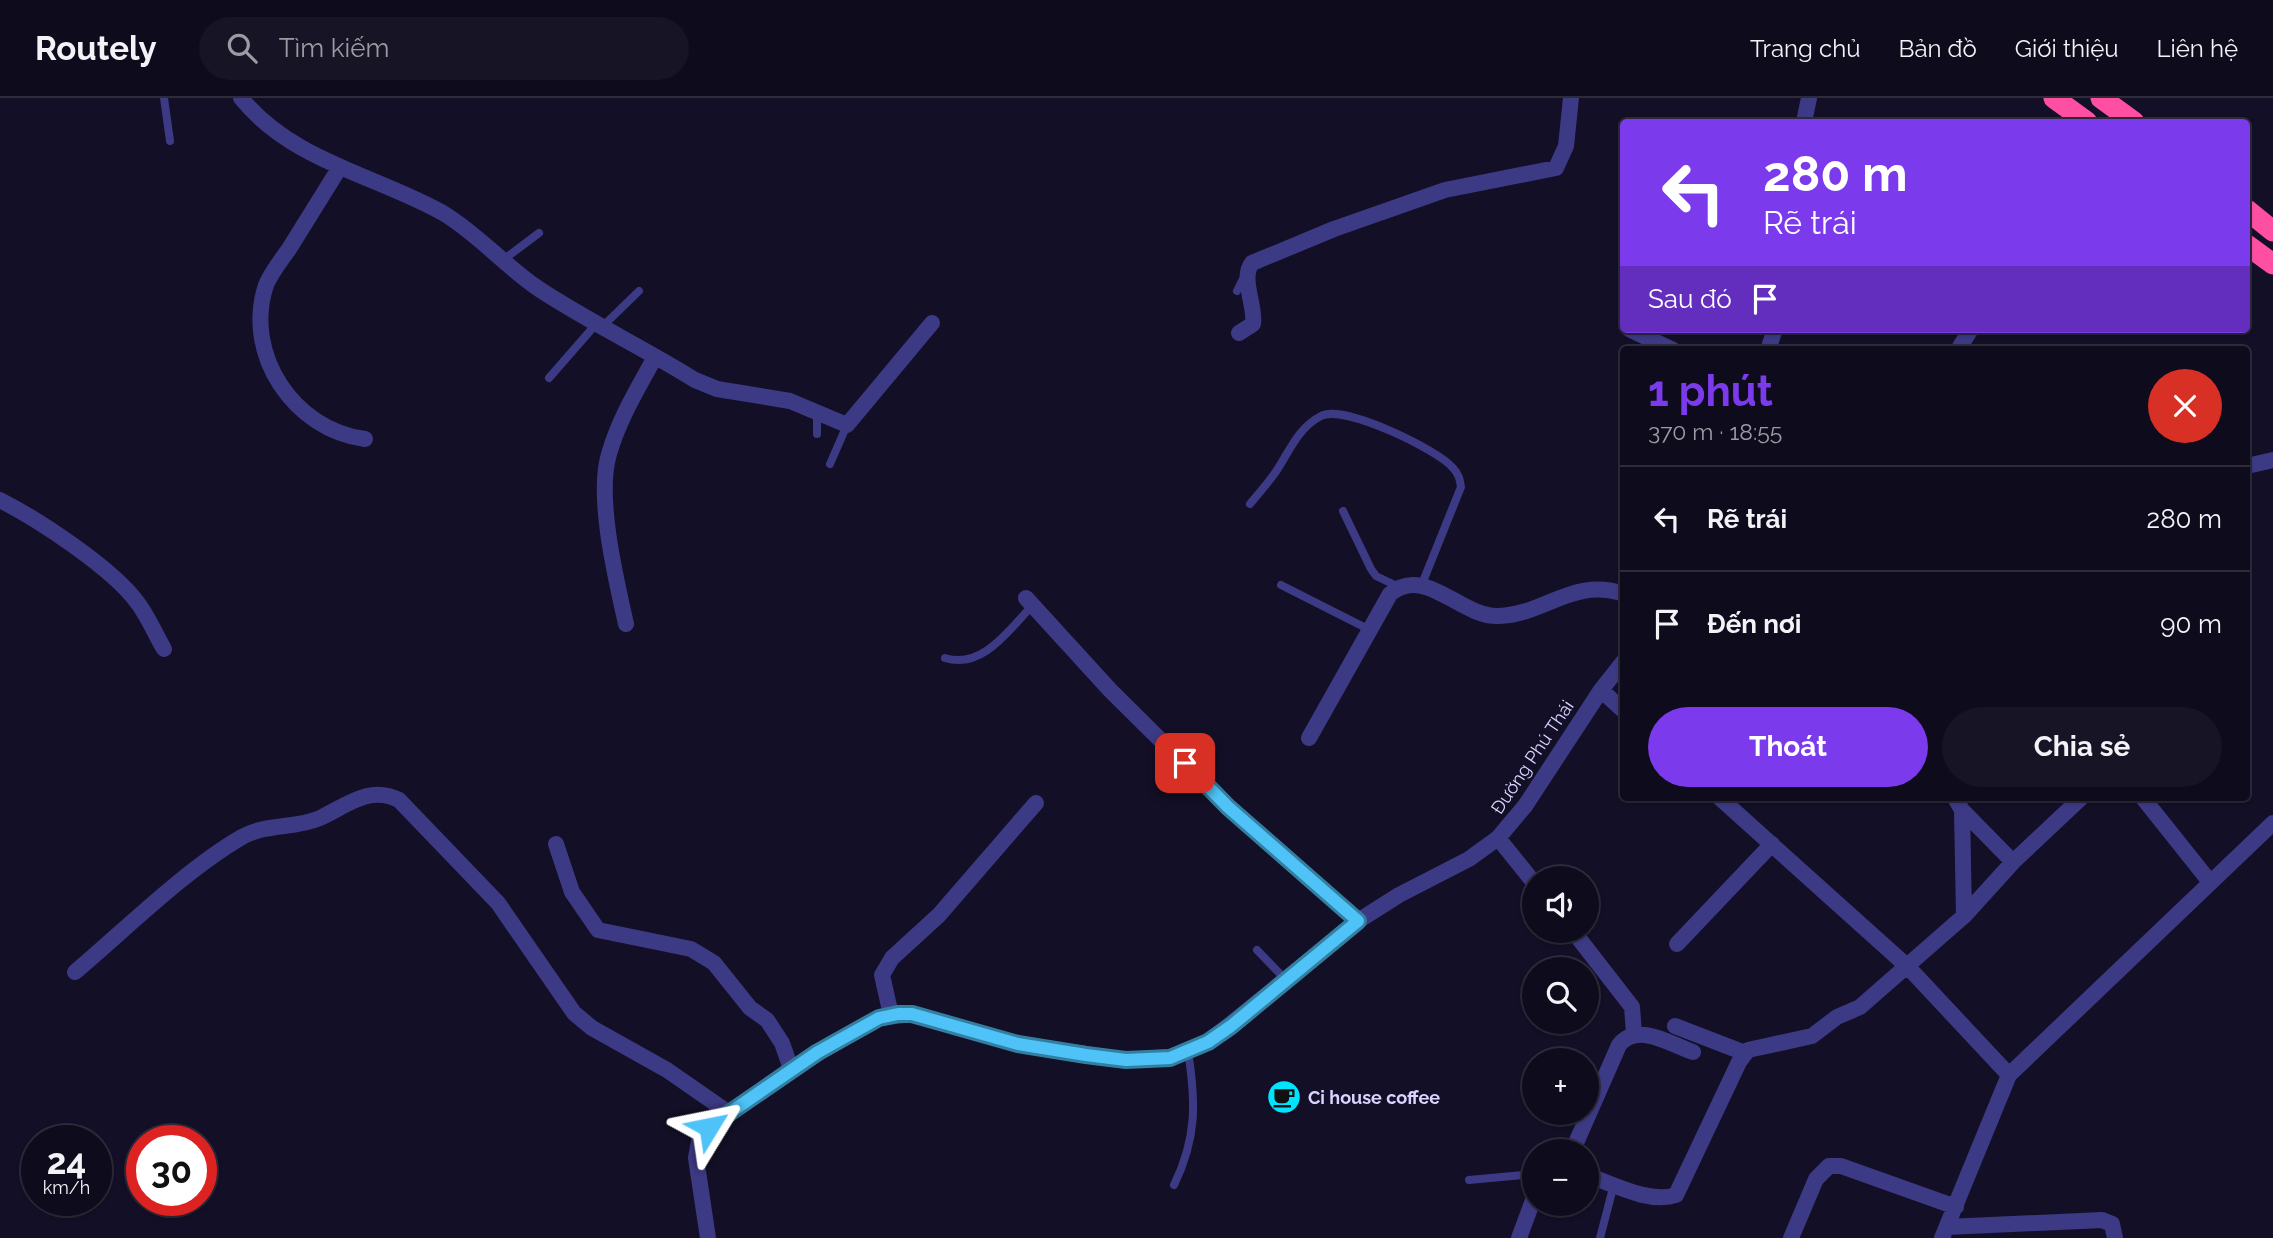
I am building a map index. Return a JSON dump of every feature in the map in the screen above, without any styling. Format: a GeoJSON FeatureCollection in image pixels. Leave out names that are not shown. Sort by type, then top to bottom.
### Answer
{"type":"FeatureCollection","features":[{"type":"Feature","properties":{"kind":"highway"},"geometry":{"type":"LineString","coordinates":[[2054,98],[2083,119]]}},
{"type":"Feature","properties":{"kind":"highway"},"geometry":{"type":"LineString","coordinates":[[2108,100],[2130,119]]}},
{"type":"Feature","properties":{"kind":"highway"},"geometry":{"type":"LineString","coordinates":[[2250,212],[2273,231]]}},
{"type":"Feature","properties":{"kind":"highway"},"geometry":{"type":"LineString","coordinates":[[2250,246],[2273,264]]}},
{"type":"Feature","properties":{"kind":"street"},"geometry":{"type":"LineString","coordinates":[[241,98],[312,156],[398,190],[461,224],[536,287],[655,357],[717,389],[767,395],[847,425],[932,323]]}},
{"type":"Feature","properties":{"kind":"street"},"geometry":{"type":"LineString","coordinates":[[1239,333],[1251,327],[1254,319],[1247,273],[1252,263],[1271,253],[1434,194],[1556,168],[1566,146],[1571,98]]}},
{"type":"Feature","properties":{"kind":"street"},"geometry":{"type":"LineString","coordinates":[[1805,119],[1809,98]]}},
{"type":"Feature","properties":{"kind":"street"},"geometry":{"type":"LineString","coordinates":[[340,167],[267,284],[261,329],[269,363],[278,383],[297,408],[324,428],[348,437],[365,439]]}},
{"type":"Feature","properties":{"kind":"street"},"geometry":{"type":"LineString","coordinates":[[1637,333],[1665,346]]}},
{"type":"Feature","properties":{"kind":"street"},"geometry":{"type":"LineString","coordinates":[[626,624],[614,571],[607,504],[608,457],[619,426],[655,357]]}},
{"type":"Feature","properties":{"kind":"street"},"geometry":{"type":"LineString","coordinates":[[2250,465],[2273,460]]}},
{"type":"Feature","properties":{"kind":"street"},"geometry":{"type":"LineString","coordinates":[[0,500],[33,517],[93,562],[137,601],[164,649]]}},
{"type":"Feature","properties":{"kind":"street"},"geometry":{"type":"LineString","coordinates":[[1309,737],[1390,594],[1399,587],[1422,584],[1474,610],[1499,616],[1588,588],[1620,593]]}},
{"type":"Feature","properties":{"kind":"street"},"geometry":{"type":"LineString","coordinates":[[1030,602],[1091,670],[1228,807],[1358,921]]}},
{"type":"Feature","properties":{"kind":"street","name":"Đường Phú Thái"},"geometry":{"type":"LineString","coordinates":[[708,1238],[696,1158],[699,1141],[709,1127],[791,1069],[879,1018],[912,1014],[1018,1044],[1086,1055],[1153,1059],[1188,1051],[1231,1026],[1358,921],[1399,895],[1469,859],[1498,838],[1525,806],[1601,690],[1620,666]]}},
{"type":"Feature","properties":{"kind":"street"},"geometry":{"type":"LineString","coordinates":[[1601,690],[1620,707]]}},
{"type":"Feature","properties":{"kind":"street"},"geometry":{"type":"LineString","coordinates":[[75,972],[202,865],[243,836],[267,827],[314,820],[344,803],[386,794],[399,800],[498,902],[574,1013],[592,1028],[667,1070],[729,1113]]}},
{"type":"Feature","properties":{"kind":"street"},"geometry":{"type":"LineString","coordinates":[[1723,801],[1908,967],[2009,1075]]}},
{"type":"Feature","properties":{"kind":"street"},"geometry":{"type":"LineString","coordinates":[[1599,1179],[1658,1197],[1679,1192],[1745,1053],[1757,1046],[1818,1034],[1837,1017],[1860,1007],[1964,916],[2013,862],[2078,801]]}},
{"type":"Feature","properties":{"kind":"street"},"geometry":{"type":"LineString","coordinates":[[2145,801],[2210,882]]}},
{"type":"Feature","properties":{"kind":"street"},"geometry":{"type":"LineString","coordinates":[[891,1016],[881,975],[892,958],[939,915],[1036,803]]}},
{"type":"Feature","properties":{"kind":"street"},"geometry":{"type":"LineString","coordinates":[[1958,804],[2013,862]]}},
{"type":"Feature","properties":{"kind":"street"},"geometry":{"type":"LineString","coordinates":[[1958,804],[1964,916]]}},
{"type":"Feature","properties":{"kind":"street"},"geometry":{"type":"LineString","coordinates":[[2115,1238],[2112,1224],[2102,1220],[1945,1232],[2009,1075],[2273,823]]}},
{"type":"Feature","properties":{"kind":"street"},"geometry":{"type":"LineString","coordinates":[[1498,838],[1522,868]]}},
{"type":"Feature","properties":{"kind":"street"},"geometry":{"type":"LineString","coordinates":[[1677,944],[1772,844]]}},
{"type":"Feature","properties":{"kind":"street"},"geometry":{"type":"LineString","coordinates":[[556,845],[572,891],[598,930],[691,949],[714,963],[750,1008],[767,1020],[782,1043],[791,1069]]}},
{"type":"Feature","properties":{"kind":"street"},"geometry":{"type":"LineString","coordinates":[[1582,943],[1632,1007],[1634,1034]]}},
{"type":"Feature","properties":{"kind":"street"},"geometry":{"type":"LineString","coordinates":[[1675,1026],[1745,1053]]}},
{"type":"Feature","properties":{"kind":"street"},"geometry":{"type":"LineString","coordinates":[[1578,1139],[1619,1045],[1634,1034],[1642,1033],[1693,1052]]}},
{"type":"Feature","properties":{"kind":"street"},"geometry":{"type":"LineString","coordinates":[[1791,1238],[1816,1179],[1829,1166],[1841,1166],[1956,1207]]}},
{"type":"Feature","properties":{"kind":"street"},"geometry":{"type":"LineString","coordinates":[[1519,1238],[1527,1216]]}},
{"type":"Feature","properties":{"kind":"lane"},"geometry":{"type":"LineString","coordinates":[[164,98],[170,141]]}},
{"type":"Feature","properties":{"kind":"lane"},"geometry":{"type":"LineString","coordinates":[[503,260],[539,233]]}},
{"type":"Feature","properties":{"kind":"lane"},"geometry":{"type":"LineString","coordinates":[[1237,291],[1247,273]]}},
{"type":"Feature","properties":{"kind":"lane"},"geometry":{"type":"LineString","coordinates":[[549,378],[601,324],[639,291]]}},
{"type":"Feature","properties":{"kind":"lane"},"geometry":{"type":"LineString","coordinates":[[817,412],[817,433]]}},
{"type":"Feature","properties":{"kind":"lane"},"geometry":{"type":"LineString","coordinates":[[1250,504],[1276,471],[1292,442],[1309,424],[1324,414],[1339,412],[1389,430],[1448,462],[1460,479],[1461,487],[1422,584]]}},
{"type":"Feature","properties":{"kind":"lane"},"geometry":{"type":"LineString","coordinates":[[830,464],[847,425]]}},
{"type":"Feature","properties":{"kind":"lane"},"geometry":{"type":"LineString","coordinates":[[1343,511],[1376,576],[1399,587]]}},
{"type":"Feature","properties":{"kind":"lane"},"geometry":{"type":"LineString","coordinates":[[1281,585],[1370,629]]}},
{"type":"Feature","properties":{"kind":"lane"},"geometry":{"type":"LineString","coordinates":[[946,658],[953,660],[983,654],[1030,602]]}},
{"type":"Feature","properties":{"kind":"lane"},"geometry":{"type":"LineString","coordinates":[[1256,950],[1286,980]]}},
{"type":"Feature","properties":{"kind":"lane"},"geometry":{"type":"LineString","coordinates":[[1174,1185],[1188,1157],[1192,1129],[1194,1091],[1188,1051]]}},
{"type":"Feature","properties":{"kind":"lane"},"geometry":{"type":"LineString","coordinates":[[1469,1180],[1522,1175]]}},
{"type":"Feature","properties":{"kind":"lane"},"geometry":{"type":"LineString","coordinates":[[1600,1238],[1614,1184]]}},
{"type":"Feature","properties":{"kind":"place","name":"Ci house coffee"},"geometry":{"type":"Point","coordinates":[1284,1097]}},
{"type":"Feature","properties":{"kind":"route"},"geometry":{"type":"LineString","coordinates":[[709,1127],[818,1052],[879,1018],[898,1014],[912,1014],[1018,1044],[1126,1060],[1170,1058],[1208,1042],[1231,1026],[1358,921],[1299,866],[1228,807],[1185,763]]}}]}
